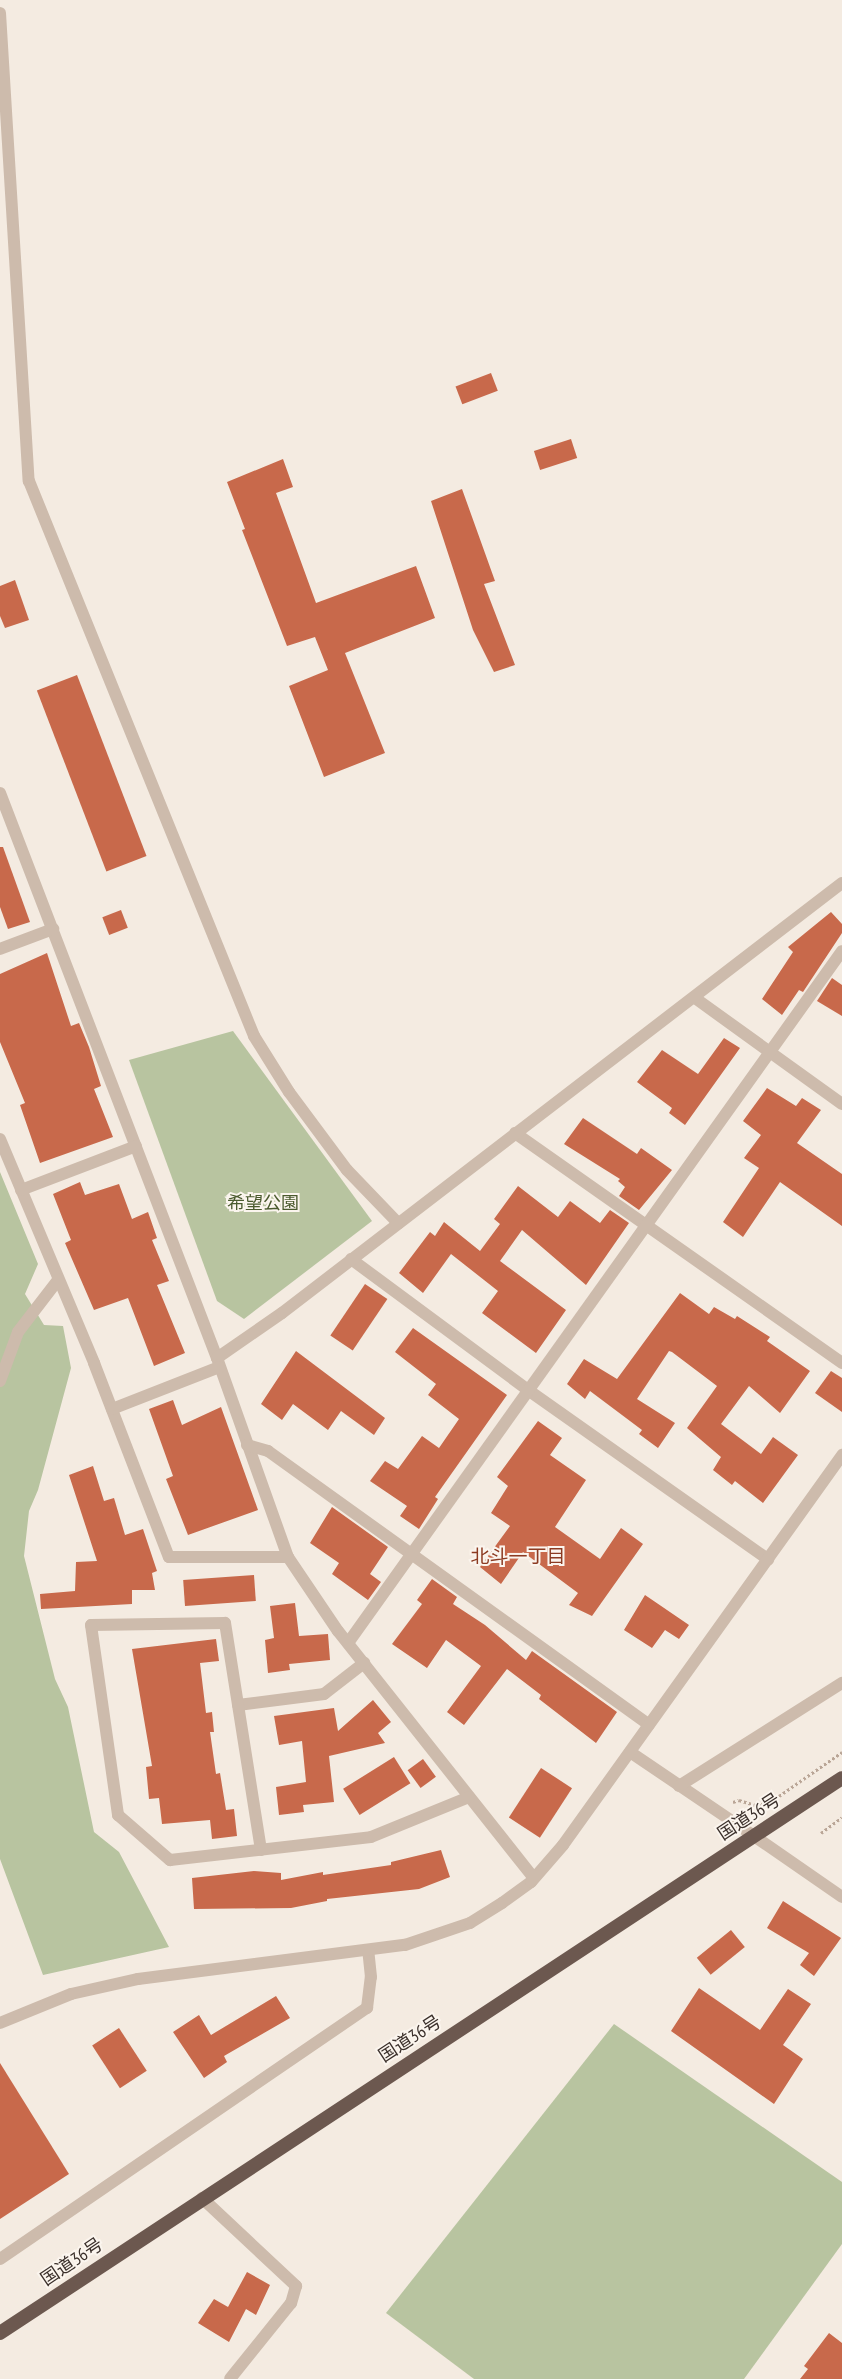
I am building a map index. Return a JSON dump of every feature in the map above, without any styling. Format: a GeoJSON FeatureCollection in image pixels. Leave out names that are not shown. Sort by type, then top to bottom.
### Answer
{"type":"FeatureCollection","features":[{"type":"Feature","properties":{"kind":"highway","name":"国道36号"},"geometry":{"type":"LineString","coordinates":[[0,2333],[202,2198],[842,1778]]}},
{"type":"Feature","properties":{"kind":"street"},"geometry":{"type":"LineString","coordinates":[[0,13],[29,481],[254,1036],[289,1092],[347,1170],[398,1223]]}},
{"type":"Feature","properties":{"kind":"street"},"geometry":{"type":"LineString","coordinates":[[0,793],[218,1363],[288,1557],[348,1643],[534,1878]]}},
{"type":"Feature","properties":{"kind":"street"},"geometry":{"type":"LineString","coordinates":[[112,1409],[218,1363],[515,1133],[695,998],[842,883]]}},
{"type":"Feature","properties":{"kind":"street"},"geometry":{"type":"LineString","coordinates":[[0,949],[53,929]]}},
{"type":"Feature","properties":{"kind":"street"},"geometry":{"type":"LineString","coordinates":[[348,1643],[842,951]]}},
{"type":"Feature","properties":{"kind":"street"},"geometry":{"type":"LineString","coordinates":[[695,998],[842,1104]]}},
{"type":"Feature","properties":{"kind":"street"},"geometry":{"type":"LineString","coordinates":[[515,1133],[842,1363]]}},
{"type":"Feature","properties":{"kind":"street"},"geometry":{"type":"LineString","coordinates":[[0,1139],[112,1409],[169,1557],[288,1557]]}},
{"type":"Feature","properties":{"kind":"street"},"geometry":{"type":"LineString","coordinates":[[20,1190],[136,1146]]}},
{"type":"Feature","properties":{"kind":"street"},"geometry":{"type":"LineString","coordinates":[[351,1259],[528,1390],[768,1560]]}},
{"type":"Feature","properties":{"kind":"street"},"geometry":{"type":"LineString","coordinates":[[0,1381],[18,1332],[58,1280]]}},
{"type":"Feature","properties":{"kind":"street"},"geometry":{"type":"LineString","coordinates":[[247,1445],[268,1451],[650,1724]]}},
{"type":"Feature","properties":{"kind":"street"},"geometry":{"type":"LineString","coordinates":[[0,2023],[71,1994],[138,1979],[404,1946],[470,1923],[534,1878],[563,1844],[842,1455]]}},
{"type":"Feature","properties":{"kind":"street"},"geometry":{"type":"LineString","coordinates":[[261,1850],[225,1623],[91,1625],[118,1815],[170,1860],[261,1850],[371,1837],[469,1797]]}},
{"type":"Feature","properties":{"kind":"street"},"geometry":{"type":"LineString","coordinates":[[238,1705],[324,1694],[364,1663]]}},
{"type":"Feature","properties":{"kind":"street"},"geometry":{"type":"LineString","coordinates":[[679,1786],[842,1683]]}},
{"type":"Feature","properties":{"kind":"street"},"geometry":{"type":"LineString","coordinates":[[630,1752],[842,1897]]}},
{"type":"Feature","properties":{"kind":"street"},"geometry":{"type":"LineString","coordinates":[[0,2259],[366,2008],[371,1977],[368,1950]]}},
{"type":"Feature","properties":{"kind":"street"},"geometry":{"type":"LineString","coordinates":[[202,2198],[296,2286],[291,2303],[230,2379]]}},
{"type":"Feature","properties":{"kind":"path"},"geometry":{"type":"LineString","coordinates":[[718,1813],[737,1800],[755,1806],[766,1804],[842,1752]]}},
{"type":"Feature","properties":{"kind":"path"},"geometry":{"type":"LineString","coordinates":[[822,1833],[842,1817]]}},
{"type":"Feature","properties":{"kind":"green space","name":"希望公園"},"geometry":{"type":"Polygon","coordinates":[[[233,1031],[372,1221],[244,1319],[217,1301],[129,1060],[233,1031]]]}},
{"type":"Feature","properties":{"kind":"green space"},"geometry":{"type":"Polygon","coordinates":[[[0,1172],[38,1264],[25,1294],[44,1325],[63,1326],[71,1368],[38,1490],[29,1511],[24,1556],[55,1679],[68,1707],[94,1832],[119,1852],[169,1947],[43,1975],[0,1859],[0,1172]]]}},
{"type":"Feature","properties":{"kind":"green space"},"geometry":{"type":"Polygon","coordinates":[[[614,2024],[842,2182],[842,2244],[744,2379],[474,2379],[386,2313],[614,2024]]]}},
{"type":"Feature","properties":{"kind":"building"},"geometry":{"type":"Polygon","coordinates":[[[491,373],[498,391],[462,404],[456,387],[491,373]]]}},
{"type":"Feature","properties":{"kind":"building"},"geometry":{"type":"Polygon","coordinates":[[[571,439],[577,458],[540,470],[534,451],[571,439]]]}},
{"type":"Feature","properties":{"kind":"building"},"geometry":{"type":"Polygon","coordinates":[[[283,459],[293,487],[276,493],[316,603],[416,566],[435,618],[345,653],[385,753],[324,777],[289,686],[328,670],[315,637],[287,646],[242,530],[245,529],[227,482],[283,459]]]}},
{"type":"Feature","properties":{"kind":"building"},"geometry":{"type":"Polygon","coordinates":[[[462,489],[495,581],[484,584],[515,665],[494,672],[473,630],[431,501],[462,489]]]}},
{"type":"Feature","properties":{"kind":"building"},"geometry":{"type":"Polygon","coordinates":[[[15,580],[29,620],[5,628],[0,616],[0,586],[15,580]]]}},
{"type":"Feature","properties":{"kind":"building"},"geometry":{"type":"Polygon","coordinates":[[[77,675],[147,856],[106,872],[37,690],[77,675]]]}},
{"type":"Feature","properties":{"kind":"building"},"geometry":{"type":"Polygon","coordinates":[[[0,847],[3,847],[30,922],[8,929],[0,907],[0,847]]]}},
{"type":"Feature","properties":{"kind":"building"},"geometry":{"type":"Polygon","coordinates":[[[121,910],[128,928],[109,935],[102,917],[121,910]]]}},
{"type":"Feature","properties":{"kind":"building"},"geometry":{"type":"Polygon","coordinates":[[[831,912],[842,924],[842,933],[803,992],[799,990],[782,1015],[762,999],[793,952],[788,947],[831,912]]]}},
{"type":"Feature","properties":{"kind":"building"},"geometry":{"type":"Polygon","coordinates":[[[47,953],[71,1026],[79,1023],[89,1047],[101,1086],[94,1089],[113,1137],[40,1163],[20,1105],[25,1103],[0,1042],[0,974],[47,953]]]}},
{"type":"Feature","properties":{"kind":"building"},"geometry":{"type":"Polygon","coordinates":[[[832,978],[842,985],[842,1016],[817,1001],[832,978]]]}},
{"type":"Feature","properties":{"kind":"building"},"geometry":{"type":"Polygon","coordinates":[[[724,1038],[740,1048],[685,1125],[669,1113],[672,1108],[637,1082],[662,1050],[698,1074],[724,1038]]]}},
{"type":"Feature","properties":{"kind":"building"},"geometry":{"type":"Polygon","coordinates":[[[767,1088],[796,1106],[802,1098],[821,1110],[797,1143],[842,1174],[842,1226],[780,1182],[743,1237],[723,1222],[759,1168],[744,1158],[761,1135],[743,1121],[767,1088]]]}},
{"type":"Feature","properties":{"kind":"building"},"geometry":{"type":"Polygon","coordinates":[[[583,1118],[637,1154],[641,1148],[672,1170],[639,1210],[619,1196],[625,1187],[618,1181],[620,1179],[564,1144],[583,1118]]]}},
{"type":"Feature","properties":{"kind":"building"},"geometry":{"type":"Polygon","coordinates":[[[80,1182],[85,1195],[119,1184],[132,1219],[148,1212],[157,1238],[152,1240],[169,1281],[157,1285],[185,1353],[154,1366],[128,1298],[94,1310],[65,1243],[71,1240],[53,1194],[80,1182]]]}},
{"type":"Feature","properties":{"kind":"building"},"geometry":{"type":"Polygon","coordinates":[[[518,1186],[558,1217],[570,1201],[600,1223],[610,1210],[629,1223],[586,1285],[522,1230],[500,1261],[566,1310],[536,1353],[482,1313],[498,1291],[451,1254],[423,1293],[399,1273],[430,1232],[435,1236],[444,1222],[480,1251],[500,1224],[494,1219],[518,1186]]]}},
{"type":"Feature","properties":{"kind":"building"},"geometry":{"type":"Polygon","coordinates":[[[365,1284],[387,1299],[353,1350],[330,1335],[365,1284]]]}},
{"type":"Feature","properties":{"kind":"building"},"geometry":{"type":"Polygon","coordinates":[[[680,1293],[709,1314],[714,1307],[735,1319],[737,1316],[770,1337],[767,1341],[810,1371],[780,1413],[749,1386],[721,1424],[761,1454],[773,1437],[798,1455],[763,1503],[735,1481],[732,1485],[713,1470],[721,1457],[687,1428],[717,1386],[672,1352],[669,1351],[637,1399],[675,1423],[658,1448],[639,1434],[642,1430],[590,1391],[585,1399],[567,1384],[584,1359],[617,1379],[680,1293]]]}},
{"type":"Feature","properties":{"kind":"building"},"geometry":{"type":"Polygon","coordinates":[[[413,1328],[507,1395],[435,1497],[438,1499],[419,1529],[400,1516],[407,1506],[370,1481],[385,1461],[398,1469],[422,1436],[439,1448],[459,1419],[428,1395],[436,1384],[395,1352],[413,1328]]]}},
{"type":"Feature","properties":{"kind":"building"},"geometry":{"type":"Polygon","coordinates":[[[296,1351],[385,1418],[374,1435],[341,1411],[328,1430],[293,1404],[282,1420],[261,1404],[296,1351]]]}},
{"type":"Feature","properties":{"kind":"building"},"geometry":{"type":"Polygon","coordinates":[[[831,1371],[842,1378],[842,1412],[815,1393],[831,1371]]]}},
{"type":"Feature","properties":{"kind":"building"},"geometry":{"type":"Polygon","coordinates":[[[173,1400],[182,1425],[221,1407],[258,1510],[188,1535],[166,1479],[173,1476],[149,1409],[173,1400]]]}},
{"type":"Feature","properties":{"kind":"building"},"geometry":{"type":"Polygon","coordinates":[[[538,1421],[562,1438],[550,1455],[586,1480],[555,1527],[600,1559],[621,1528],[643,1544],[592,1616],[569,1605],[578,1593],[523,1552],[501,1584],[480,1567],[510,1526],[491,1513],[508,1486],[497,1477],[538,1421]]]}},
{"type":"Feature","properties":{"kind":"building"},"geometry":{"type":"Polygon","coordinates":[[[93,1466],[104,1501],[114,1498],[125,1535],[143,1529],[157,1571],[152,1573],[155,1590],[132,1590],[132,1604],[41,1609],[40,1594],[75,1591],[76,1562],[97,1561],[69,1475],[93,1466]]]}},
{"type":"Feature","properties":{"kind":"building"},"geometry":{"type":"Polygon","coordinates":[[[332,1507],[388,1547],[370,1574],[381,1582],[368,1600],[332,1574],[339,1563],[310,1543],[332,1507]]]}},
{"type":"Feature","properties":{"kind":"building"},"geometry":{"type":"Polygon","coordinates":[[[254,1575],[256,1601],[185,1606],[183,1580],[254,1575]]]}},
{"type":"Feature","properties":{"kind":"building"},"geometry":{"type":"Polygon","coordinates":[[[432,1579],[457,1597],[453,1604],[485,1625],[526,1660],[532,1651],[617,1712],[596,1743],[539,1699],[541,1695],[507,1669],[464,1725],[447,1712],[481,1666],[446,1640],[427,1668],[392,1644],[422,1604],[417,1600],[432,1579]]]}},
{"type":"Feature","properties":{"kind":"building"},"geometry":{"type":"Polygon","coordinates":[[[645,1595],[689,1625],[679,1639],[665,1630],[652,1648],[624,1630],[645,1595]]]}},
{"type":"Feature","properties":{"kind":"building"},"geometry":{"type":"Polygon","coordinates":[[[295,1603],[299,1636],[328,1634],[330,1660],[289,1664],[290,1670],[268,1673],[265,1640],[274,1638],[270,1606],[295,1603]]]}},
{"type":"Feature","properties":{"kind":"building"},"geometry":{"type":"Polygon","coordinates":[[[216,1639],[219,1661],[200,1663],[206,1713],[212,1712],[214,1732],[210,1732],[216,1774],[220,1773],[226,1810],[234,1809],[237,1836],[212,1839],[210,1820],[162,1824],[159,1798],[149,1799],[146,1767],[152,1766],[132,1649],[216,1639]]]}},
{"type":"Feature","properties":{"kind":"building"},"geometry":{"type":"Polygon","coordinates":[[[373,1700],[391,1722],[378,1733],[385,1743],[329,1756],[334,1802],[303,1805],[304,1812],[279,1815],[276,1787],[306,1782],[302,1741],[279,1745],[274,1716],[334,1708],[338,1731],[373,1700]]]}},
{"type":"Feature","properties":{"kind":"building"},"geometry":{"type":"Polygon","coordinates":[[[394,1757],[410,1783],[360,1815],[343,1789],[394,1757]]]}},
{"type":"Feature","properties":{"kind":"building"},"geometry":{"type":"Polygon","coordinates":[[[423,1759],[436,1777],[421,1788],[408,1770],[423,1759]]]}},
{"type":"Feature","properties":{"kind":"building"},"geometry":{"type":"Polygon","coordinates":[[[541,1768],[572,1788],[540,1838],[509,1817],[541,1768]]]}},
{"type":"Feature","properties":{"kind":"building"},"geometry":{"type":"Polygon","coordinates":[[[441,1850],[450,1877],[419,1889],[327,1899],[327,1901],[291,1908],[194,1909],[192,1878],[254,1871],[281,1873],[281,1880],[323,1872],[323,1875],[391,1865],[391,1862],[441,1850]]]}},
{"type":"Feature","properties":{"kind":"building"},"geometry":{"type":"Polygon","coordinates":[[[783,1901],[841,1938],[814,1976],[800,1965],[809,1953],[767,1928],[783,1901]]]}},
{"type":"Feature","properties":{"kind":"building"},"geometry":{"type":"Polygon","coordinates":[[[731,1930],[745,1947],[711,1975],[697,1958],[731,1930]]]}},
{"type":"Feature","properties":{"kind":"building"},"geometry":{"type":"Polygon","coordinates":[[[699,1988],[760,2030],[788,1989],[811,2004],[783,2045],[803,2059],[774,2104],[671,2031],[699,1988]]]}},
{"type":"Feature","properties":{"kind":"building"},"geometry":{"type":"Polygon","coordinates":[[[276,1996],[290,2018],[224,2056],[227,2062],[204,2078],[173,2032],[199,2015],[211,2035],[276,1996]]]}},
{"type":"Feature","properties":{"kind":"building"},"geometry":{"type":"Polygon","coordinates":[[[119,2028],[147,2071],[120,2088],[92,2045],[119,2028]]]}},
{"type":"Feature","properties":{"kind":"building"},"geometry":{"type":"Polygon","coordinates":[[[0,2063],[69,2174],[0,2219],[0,2063]]]}},
{"type":"Feature","properties":{"kind":"building"},"geometry":{"type":"Polygon","coordinates":[[[247,2272],[270,2285],[256,2315],[246,2309],[229,2342],[198,2323],[214,2299],[228,2307],[247,2272]]]}},
{"type":"Feature","properties":{"kind":"building"},"geometry":{"type":"Polygon","coordinates":[[[829,2333],[842,2343],[842,2379],[800,2379],[808,2369],[804,2366],[829,2333]]]}},
{"type":"Feature","properties":{"kind":"district","name":"北斗一丁目"},"geometry":{"type":"Point","coordinates":[518,1557]}}]}
